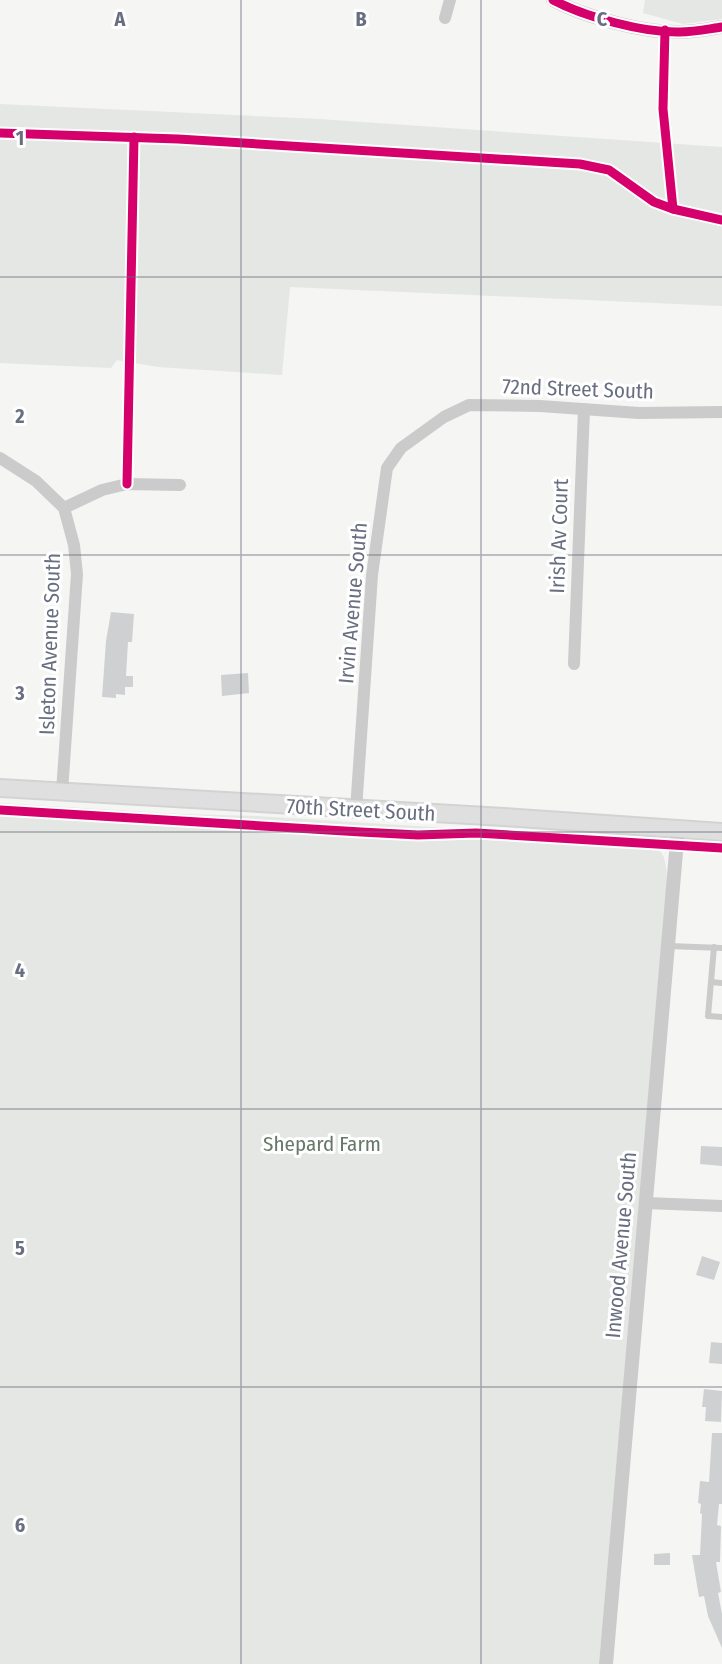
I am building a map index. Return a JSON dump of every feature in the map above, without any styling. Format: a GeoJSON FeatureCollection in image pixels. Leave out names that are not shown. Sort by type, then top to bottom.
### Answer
{"type":"FeatureCollection","features":[{"type":"Feature","properties":{"kind":"main road","name":"70th Street South"},"geometry":{"type":"LineString","coordinates":[[0,789],[504,817],[722,832]]}},
{"type":"Feature","properties":{"kind":"street"},"geometry":{"type":"LineString","coordinates":[[445,18],[450,0]]}},
{"type":"Feature","properties":{"kind":"street"},"geometry":{"type":"LineString","coordinates":[[553,0],[571,10],[627,26],[679,32],[722,27]]}},
{"type":"Feature","properties":{"kind":"street","name":"72nd Street South"},"geometry":{"type":"LineString","coordinates":[[436,422],[469,405],[540,406],[639,412],[722,412]]}},
{"type":"Feature","properties":{"kind":"street","name":"Irish Av Court"},"geometry":{"type":"LineString","coordinates":[[574,664],[584,409]]}},
{"type":"Feature","properties":{"kind":"street","name":"Irvin Avenue South"},"geometry":{"type":"LineString","coordinates":[[357,810],[372,575],[387,468],[401,448],[436,422]]}},
{"type":"Feature","properties":{"kind":"street"},"geometry":{"type":"LineString","coordinates":[[0,458],[36,482],[64,508],[102,490],[127,484],[180,485]]}},
{"type":"Feature","properties":{"kind":"street","name":"Isleton Avenue South"},"geometry":{"type":"LineString","coordinates":[[62,792],[77,574],[74,545],[64,508]]}},
{"type":"Feature","properties":{"kind":"street","name":"Inwood Avenue South"},"geometry":{"type":"LineString","coordinates":[[606,1664],[678,829]]}},
{"type":"Feature","properties":{"kind":"street"},"geometry":{"type":"LineString","coordinates":[[646,1203],[722,1206]]}},
{"type":"Feature","properties":{"kind":"lane"},"geometry":{"type":"LineString","coordinates":[[668,946],[722,948]]}},
{"type":"Feature","properties":{"kind":"lane"},"geometry":{"type":"LineString","coordinates":[[714,947],[708,1016],[722,1017]]}},
{"type":"Feature","properties":{"kind":"lane"},"geometry":{"type":"LineString","coordinates":[[711,982],[722,983]]}},
{"type":"Feature","properties":{"kind":"green space"},"geometry":{"type":"Polygon","coordinates":[[[645,0],[722,0],[722,19],[683,24],[643,13],[645,0]]]}},
{"type":"Feature","properties":{"kind":"green space"},"geometry":{"type":"Polygon","coordinates":[[[0,104],[319,119],[722,147],[722,306],[290,287],[282,375],[158,367],[117,360],[111,368],[0,363],[0,104]]]}},
{"type":"Feature","properties":{"kind":"green space","name":"Shepard Farm"},"geometry":{"type":"Polygon","coordinates":[[[0,803],[181,814],[257,816],[638,840],[659,849],[665,860],[667,883],[599,1664],[0,1664],[0,803]]]}},
{"type":"Feature","properties":{"kind":"building"},"geometry":{"type":"Polygon","coordinates":[[[111,612],[134,614],[132,642],[128,642],[126,676],[133,676],[133,687],[125,687],[125,695],[116,694],[116,698],[102,697],[106,641],[111,612]]]}},
{"type":"Feature","properties":{"kind":"building"},"geometry":{"type":"Polygon","coordinates":[[[248,673],[249,693],[222,696],[221,675],[248,673]]]}},
{"type":"Feature","properties":{"kind":"building"},"geometry":{"type":"Polygon","coordinates":[[[701,1146],[722,1147],[722,1166],[700,1164],[701,1146]]]}},
{"type":"Feature","properties":{"kind":"building"},"geometry":{"type":"Polygon","coordinates":[[[702,1256],[720,1262],[714,1280],[696,1275],[702,1256]]]}},
{"type":"Feature","properties":{"kind":"building"},"geometry":{"type":"Polygon","coordinates":[[[711,1342],[722,1343],[722,1364],[709,1363],[711,1342]]]}},
{"type":"Feature","properties":{"kind":"building"},"geometry":{"type":"Polygon","coordinates":[[[704,1389],[722,1391],[721,1422],[705,1421],[706,1407],[702,1407],[704,1389]]]}},
{"type":"Feature","properties":{"kind":"building"},"geometry":{"type":"Polygon","coordinates":[[[712,1433],[722,1433],[722,1504],[719,1504],[717,1525],[721,1526],[720,1562],[716,1562],[721,1592],[718,1593],[722,1614],[722,1648],[708,1616],[704,1596],[699,1597],[692,1555],[700,1555],[702,1514],[700,1513],[701,1504],[698,1503],[700,1481],[709,1482],[712,1433]]]}},
{"type":"Feature","properties":{"kind":"building"},"geometry":{"type":"Polygon","coordinates":[[[670,1553],[670,1565],[654,1565],[654,1554],[670,1553]]]}},
{"type":"Feature","properties":{"kind":"cycle path"},"geometry":{"type":"LineString","coordinates":[[553,0],[598,18],[649,30],[685,32],[722,27]]}},
{"type":"Feature","properties":{"kind":"cycle path"},"geometry":{"type":"LineString","coordinates":[[665,30],[663,109],[673,209]]}},
{"type":"Feature","properties":{"kind":"cycle path"},"geometry":{"type":"LineString","coordinates":[[0,133],[178,139],[580,164],[609,170],[654,202],[673,209],[722,220]]}},
{"type":"Feature","properties":{"kind":"cycle path"},"geometry":{"type":"LineString","coordinates":[[127,484],[134,137]]}},
{"type":"Feature","properties":{"kind":"cycle path"},"geometry":{"type":"LineString","coordinates":[[0,810],[361,832],[418,835],[476,833],[722,848]]}}]}
